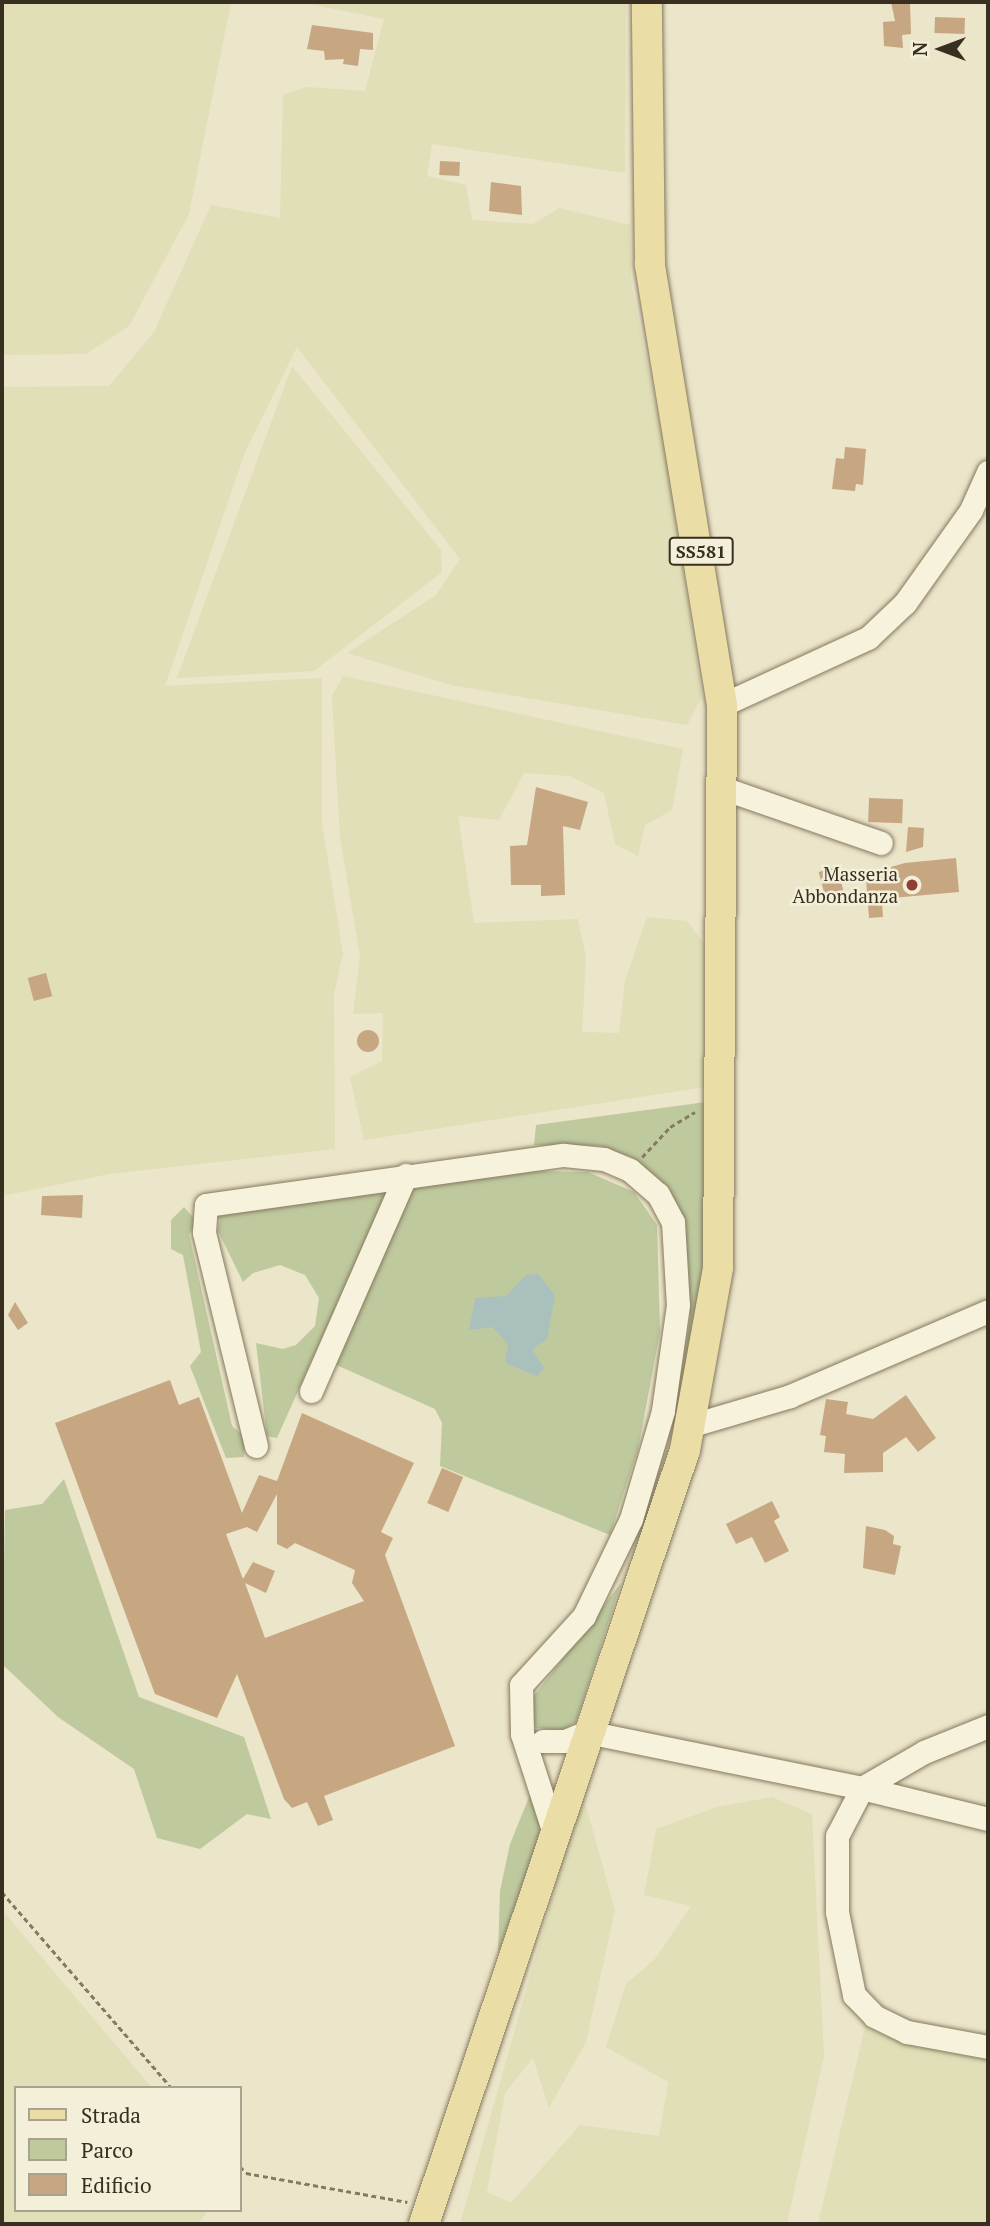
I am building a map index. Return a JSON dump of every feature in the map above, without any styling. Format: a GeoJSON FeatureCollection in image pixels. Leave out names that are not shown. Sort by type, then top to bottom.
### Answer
{"type":"FeatureCollection","features":[{"type":"Feature","properties":{"kind":"main road","name":"SS581"},"geometry":{"type":"LineString","coordinates":[[647,2],[650,264],[722,705],[720,1104]]}},
{"type":"Feature","properties":{"kind":"main road"},"geometry":{"type":"LineString","coordinates":[[426,2215],[689,1426],[718,1268],[720,1104]]}},
{"type":"Feature","properties":{"kind":"street"},"geometry":{"type":"LineString","coordinates":[[722,705],[868,638],[905,603],[971,510],[988,472]]}},
{"type":"Feature","properties":{"kind":"street"},"geometry":{"type":"LineString","coordinates":[[722,788],[881,843]]}},
{"type":"Feature","properties":{"kind":"street"},"geometry":{"type":"LineString","coordinates":[[256,1446],[204,1232],[206,1205],[521,1158],[585,1155],[630,1170],[659,1194],[673,1222],[677,1305],[674,1360],[631,1519],[584,1616],[521,1685],[528,1735],[554,1833]]}},
{"type":"Feature","properties":{"kind":"street"},"geometry":{"type":"LineString","coordinates":[[312,1391],[406,1175]]}},
{"type":"Feature","properties":{"kind":"street"},"geometry":{"type":"LineString","coordinates":[[689,1426],[790,1396],[988,1311]]}},
{"type":"Feature","properties":{"kind":"street"},"geometry":{"type":"LineString","coordinates":[[988,1726],[924,1752],[862,1788],[837,1836],[836,1912],[855,1995],[874,2016],[907,2032],[988,2047]]}},
{"type":"Feature","properties":{"kind":"street"},"geometry":{"type":"LineString","coordinates":[[528,1735],[565,1741],[587,1732],[862,1788],[988,1819]]}},
{"type":"Feature","properties":{"kind":"street"},"geometry":{"type":"LineString","coordinates":[[528,1735],[573,1773]]}},
{"type":"Feature","properties":{"kind":"street"},"geometry":{"type":"LineString","coordinates":[[536,1769],[573,1773]]}},
{"type":"Feature","properties":{"kind":"path"},"geometry":{"type":"LineString","coordinates":[[630,1170],[684,1115],[720,1104]]}},
{"type":"Feature","properties":{"kind":"path"},"geometry":{"type":"LineString","coordinates":[[2,1892],[170,2086]]}},
{"type":"Feature","properties":{"kind":"path"},"geometry":{"type":"LineString","coordinates":[[242,2168],[246,2173],[426,2215]]}},
{"type":"Feature","properties":{"kind":"green space"},"geometry":{"type":"Polygon","coordinates":[[[4,2],[231,2],[189,214],[129,326],[86,354],[2,355],[4,2]]]}},
{"type":"Feature","properties":{"kind":"green space"},"geometry":{"type":"Polygon","coordinates":[[[299,2],[626,2],[625,173],[432,144],[427,176],[466,185],[472,220],[533,224],[559,208],[630,225],[631,282],[670,477],[702,696],[687,725],[451,685],[347,653],[436,595],[460,559],[297,347],[245,452],[165,686],[322,678],[322,823],[343,954],[334,994],[335,1149],[109,1174],[2,1196],[2,387],[109,386],[154,332],[211,205],[280,218],[283,95],[306,87],[365,91],[384,19],[299,2]]]}},
{"type":"Feature","properties":{"kind":"green space"},"geometry":{"type":"Polygon","coordinates":[[[292,366],[441,550],[442,572],[314,671],[177,678],[292,366]]]}},
{"type":"Feature","properties":{"kind":"green space"},"geometry":{"type":"Polygon","coordinates":[[[343,676],[683,749],[672,810],[645,825],[638,856],[615,844],[604,793],[570,776],[524,773],[499,820],[458,816],[474,923],[578,919],[586,957],[582,1032],[619,1033],[625,981],[647,917],[687,921],[709,950],[705,1087],[364,1140],[350,1077],[382,1061],[383,1013],[353,1014],[360,957],[340,838],[332,696],[343,676]]]}},
{"type":"Feature","properties":{"kind":"green space"},"geometry":{"type":"Polygon","coordinates":[[[706,1102],[703,1285],[681,1391],[690,1317],[678,1209],[660,1180],[633,1158],[601,1146],[534,1145],[536,1125],[706,1102]]]}},
{"type":"Feature","properties":{"kind":"green space"},"geometry":{"type":"Polygon","coordinates":[[[528,1171],[588,1172],[634,1192],[657,1225],[660,1332],[638,1449],[610,1535],[440,1466],[442,1423],[435,1409],[332,1363],[414,1180],[528,1171]]]}},
{"type":"Feature","properties":{"kind":"green space"},"geometry":{"type":"Polygon","coordinates":[[[387,1192],[277,1438],[267,1436],[256,1343],[283,1349],[296,1345],[315,1326],[319,1298],[305,1275],[280,1265],[253,1273],[243,1282],[218,1231],[221,1213],[387,1192]]]}},
{"type":"Feature","properties":{"kind":"green space"},"geometry":{"type":"Polygon","coordinates":[[[184,1207],[198,1223],[189,1234],[232,1426],[245,1437],[244,1457],[226,1458],[190,1366],[201,1352],[183,1255],[171,1249],[171,1220],[184,1207]]]}},
{"type":"Feature","properties":{"kind":"green space"},"geometry":{"type":"Polygon","coordinates":[[[64,1479],[139,1697],[244,1737],[271,1819],[247,1814],[200,1849],[157,1838],[134,1769],[58,1717],[2,1664],[5,1510],[42,1504],[64,1479]]]}},
{"type":"Feature","properties":{"kind":"green space"},"geometry":{"type":"Polygon","coordinates":[[[621,1583],[576,1722],[563,1730],[536,1728],[527,1705],[621,1583]]]}},
{"type":"Feature","properties":{"kind":"green space"},"geometry":{"type":"Polygon","coordinates":[[[536,1780],[545,1820],[498,1954],[500,1891],[510,1844],[536,1780]]]}},
{"type":"Feature","properties":{"kind":"green space"},"geometry":{"type":"Polygon","coordinates":[[[582,1792],[615,1910],[586,2042],[549,2108],[533,2058],[505,2093],[487,2192],[511,2203],[580,2125],[659,2136],[668,2082],[606,2047],[626,1984],[655,1959],[691,1906],[644,1895],[656,1829],[717,1807],[772,1797],[812,1814],[824,2056],[787,2224],[460,2224],[582,1792]]]}},
{"type":"Feature","properties":{"kind":"green space"},"geometry":{"type":"Polygon","coordinates":[[[2,1910],[150,2086],[14,2086],[14,2212],[207,2212],[197,2224],[2,2224],[2,1910]]]}},
{"type":"Feature","properties":{"kind":"green space"},"geometry":{"type":"Polygon","coordinates":[[[867,2019],[988,2055],[988,2224],[818,2224],[867,2019]]]}},
{"type":"Feature","properties":{"kind":"water"},"geometry":{"type":"Polygon","coordinates":[[[538,1274],[555,1295],[547,1339],[532,1349],[544,1368],[537,1376],[505,1363],[508,1344],[492,1327],[469,1330],[475,1298],[506,1296],[526,1275],[538,1274]]]}},
{"type":"Feature","properties":{"kind":"building"},"geometry":{"type":"Polygon","coordinates":[[[891,2],[910,2],[911,34],[902,35],[903,48],[884,46],[883,22],[895,21],[891,2]]]}},
{"type":"Feature","properties":{"kind":"building"},"geometry":{"type":"Polygon","coordinates":[[[935,17],[965,18],[964,34],[934,33],[935,17]]]}},
{"type":"Feature","properties":{"kind":"building"},"geometry":{"type":"Polygon","coordinates":[[[312,25],[373,33],[373,50],[360,49],[358,66],[343,64],[344,59],[325,60],[324,51],[307,49],[312,25]]]}},
{"type":"Feature","properties":{"kind":"building"},"geometry":{"type":"Polygon","coordinates":[[[440,161],[460,162],[459,176],[439,175],[440,161]]]}},
{"type":"Feature","properties":{"kind":"building"},"geometry":{"type":"Polygon","coordinates":[[[491,182],[521,186],[522,215],[489,211],[491,182]]]}},
{"type":"Feature","properties":{"kind":"building"},"geometry":{"type":"Polygon","coordinates":[[[845,447],[866,449],[863,485],[856,484],[855,491],[832,489],[836,458],[844,459],[845,447]]]}},
{"type":"Feature","properties":{"kind":"building"},"geometry":{"type":"Polygon","coordinates":[[[536,787],[588,802],[580,830],[563,826],[565,895],[541,896],[541,885],[511,885],[510,846],[527,845],[536,787]]]}},
{"type":"Feature","properties":{"kind":"building"},"geometry":{"type":"Polygon","coordinates":[[[869,798],[903,799],[902,823],[868,822],[869,798]]]}},
{"type":"Feature","properties":{"kind":"building"},"geometry":{"type":"Polygon","coordinates":[[[908,827],[924,828],[923,847],[906,852],[908,827]]]}},
{"type":"Feature","properties":{"kind":"building","name":"Masseria Abbondanza"},"geometry":{"type":"Polygon","coordinates":[[[956,858],[959,892],[892,898],[882,902],[883,917],[869,918],[866,878],[891,876],[891,867],[905,863],[956,858]]]}},
{"type":"Feature","properties":{"kind":"building"},"geometry":{"type":"Polygon","coordinates":[[[837,867],[844,893],[826,898],[819,872],[837,867]]]}},
{"type":"Feature","properties":{"kind":"building"},"geometry":{"type":"Polygon","coordinates":[[[46,973],[52,996],[34,1001],[28,978],[46,973]]]}},
{"type":"Feature","properties":{"kind":"building"},"geometry":{"type":"Polygon","coordinates":[[[368,1030],[376,1033],[379,1041],[376,1049],[368,1052],[360,1049],[357,1041],[360,1033],[368,1030]]]}},
{"type":"Feature","properties":{"kind":"building"},"geometry":{"type":"Polygon","coordinates":[[[83,1195],[82,1218],[41,1215],[42,1196],[83,1195]]]}},
{"type":"Feature","properties":{"kind":"building"},"geometry":{"type":"Polygon","coordinates":[[[15,1302],[28,1323],[18,1330],[8,1315],[15,1302]]]}},
{"type":"Feature","properties":{"kind":"building"},"geometry":{"type":"Polygon","coordinates":[[[170,1380],[179,1405],[199,1397],[242,1513],[259,1475],[277,1481],[302,1413],[414,1463],[381,1532],[393,1538],[385,1555],[455,1746],[324,1796],[333,1820],[318,1826],[307,1802],[292,1808],[284,1799],[237,1674],[217,1718],[155,1694],[55,1423],[170,1380]],[[277,1494],[257,1532],[247,1527],[226,1534],[243,1579],[253,1562],[275,1571],[266,1593],[245,1583],[265,1638],[364,1601],[352,1583],[355,1570],[295,1543],[287,1549],[277,1544],[277,1494]]]}},
{"type":"Feature","properties":{"kind":"building"},"geometry":{"type":"Polygon","coordinates":[[[906,1395],[936,1438],[918,1452],[906,1437],[883,1453],[883,1472],[844,1473],[845,1454],[824,1452],[826,1436],[820,1435],[826,1399],[848,1402],[846,1414],[873,1419],[906,1395]]]}},
{"type":"Feature","properties":{"kind":"building"},"geometry":{"type":"Polygon","coordinates":[[[442,1468],[463,1477],[448,1512],[427,1503],[442,1468]]]}},
{"type":"Feature","properties":{"kind":"building"},"geometry":{"type":"Polygon","coordinates":[[[772,1501],[780,1517],[774,1521],[789,1551],[765,1563],[752,1537],[736,1544],[726,1524],[772,1501]]]}},
{"type":"Feature","properties":{"kind":"building"},"geometry":{"type":"Polygon","coordinates":[[[866,1526],[885,1530],[894,1536],[893,1544],[901,1546],[895,1575],[863,1568],[866,1526]]]}},
{"type":"Feature","properties":{"kind":"place","name":"Masseria Abbondanza"},"geometry":{"type":"Point","coordinates":[912,885]}}]}
